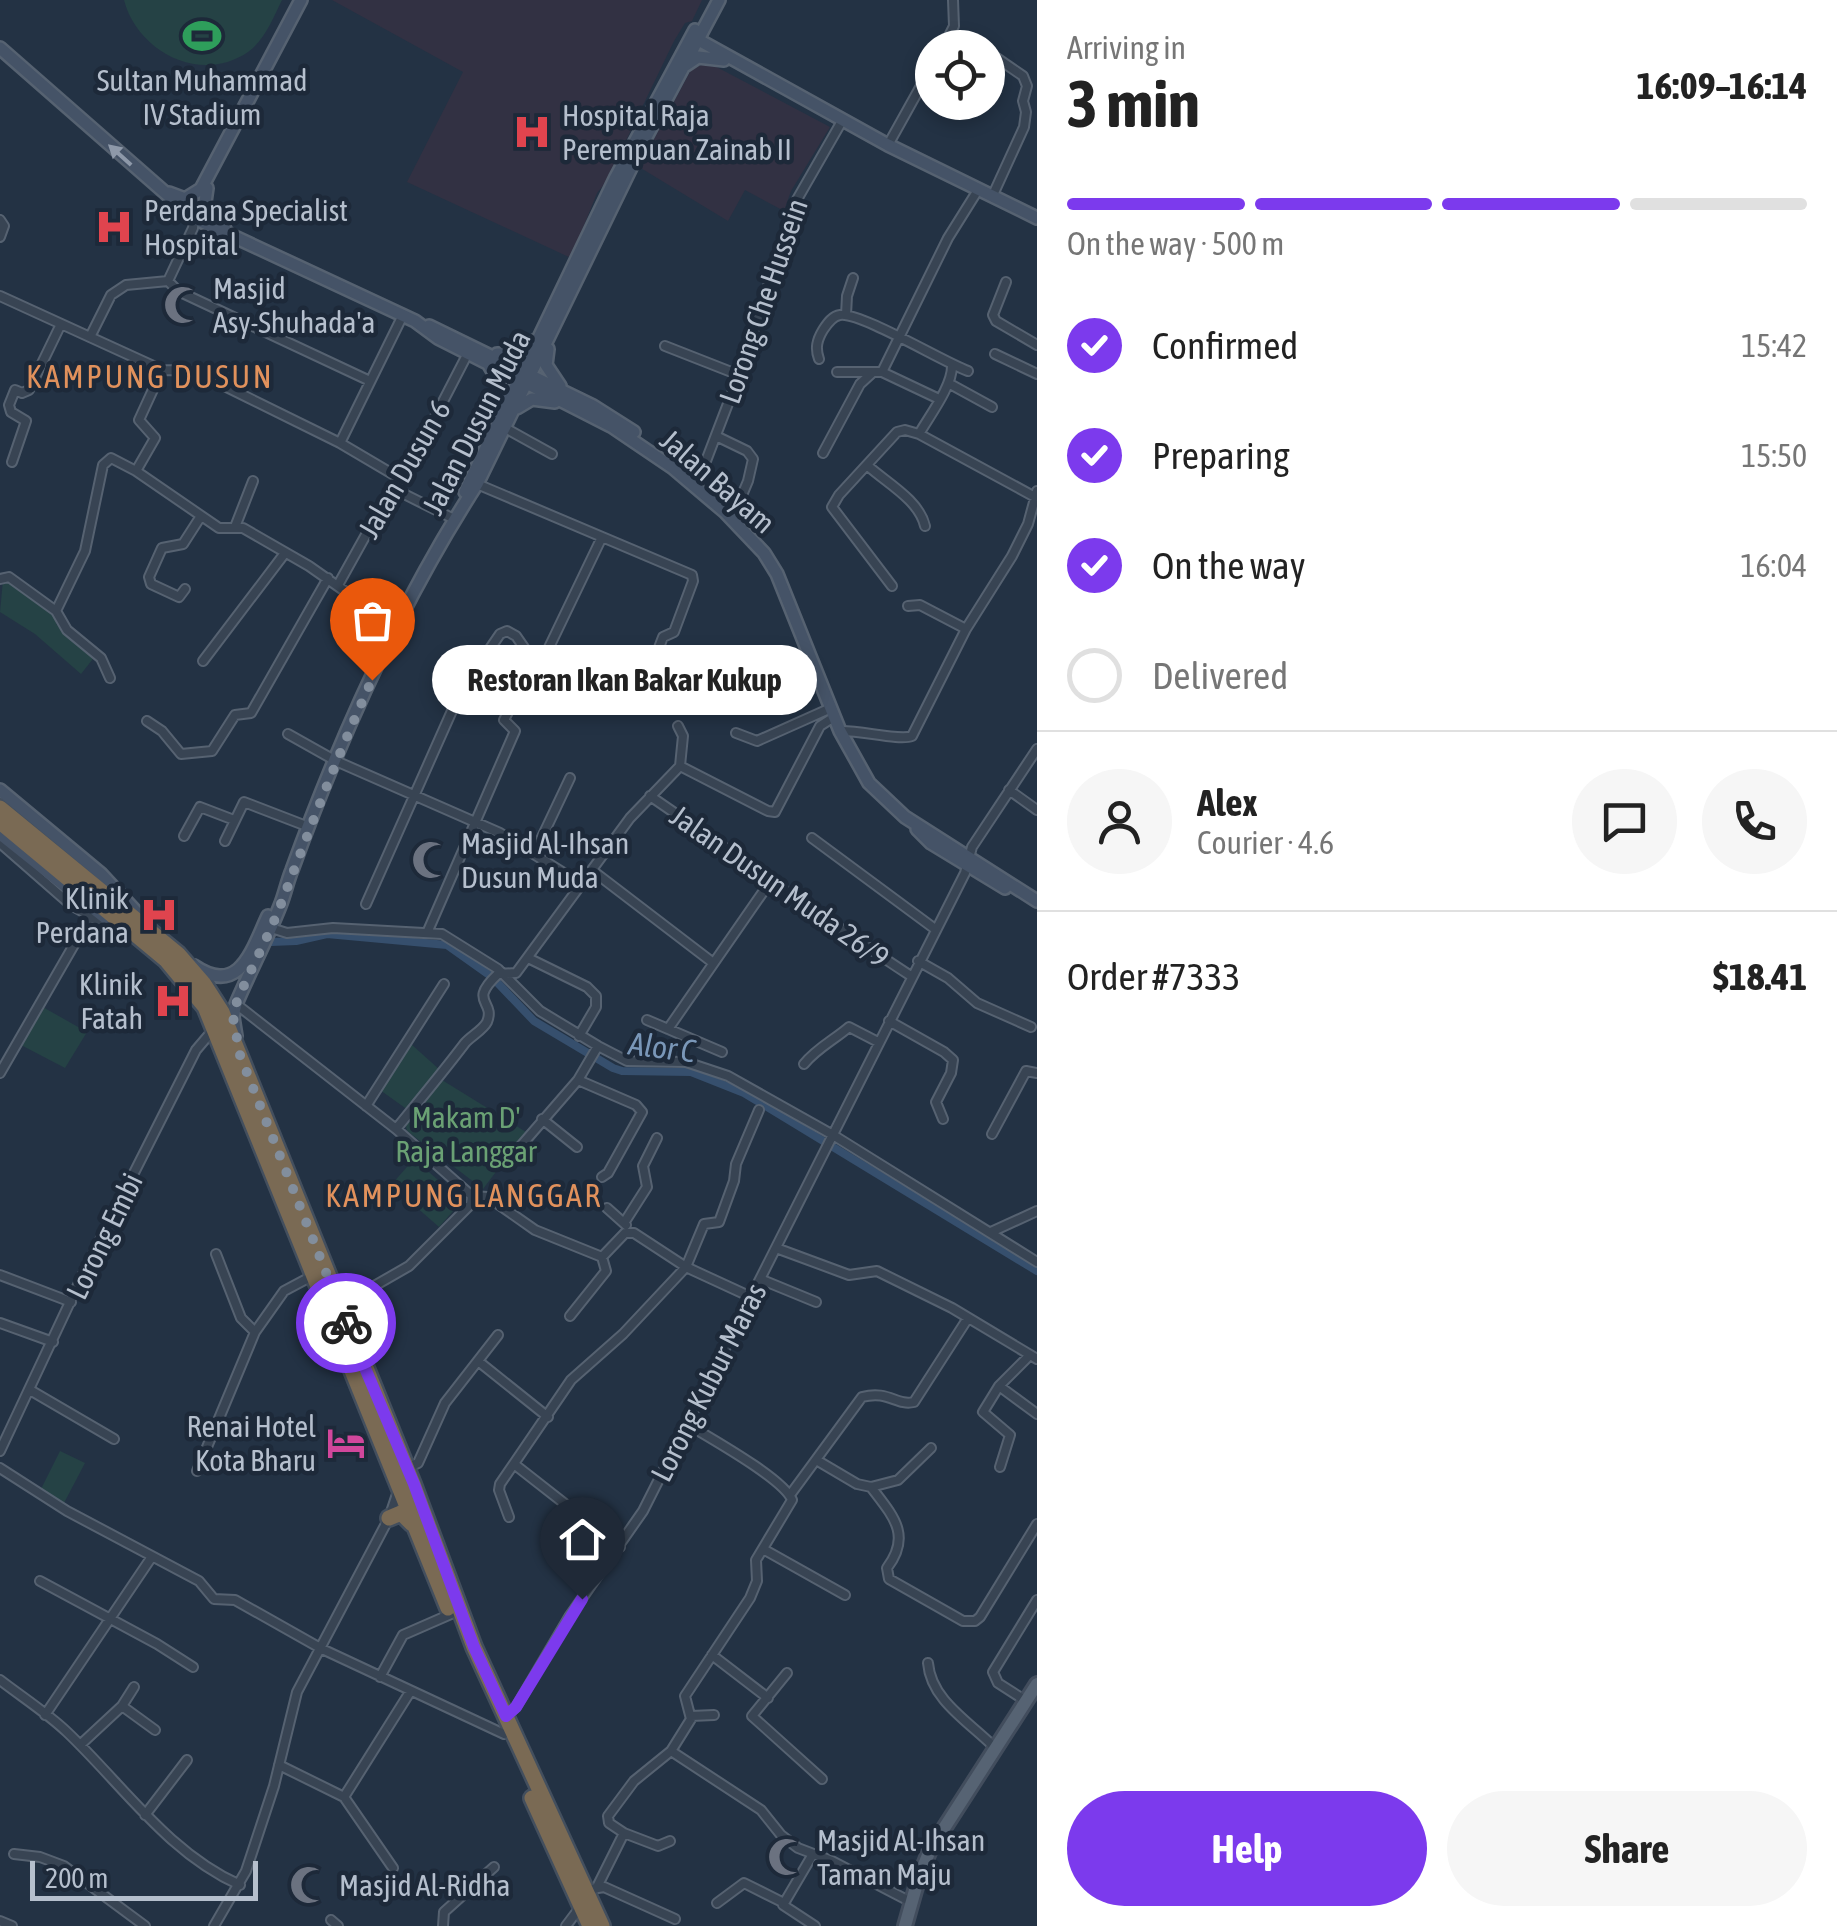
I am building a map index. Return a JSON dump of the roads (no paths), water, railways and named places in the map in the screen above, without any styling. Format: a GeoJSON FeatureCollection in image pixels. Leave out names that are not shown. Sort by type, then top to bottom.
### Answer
{"type":"FeatureCollection","features":[{"type":"Feature","properties":{"kind":"highway"},"geometry":{"type":"LineString","coordinates":[[0,808],[91,888],[193,989],[216,1027],[315,1275],[506,1716],[602,1926]]}},
{"type":"Feature","properties":{"kind":"highway"},"geometry":{"type":"LineString","coordinates":[[0,822],[174,951],[217,1003],[340,1306],[451,1614],[504,1734],[588,1894],[590,1926]]}},
{"type":"Feature","properties":{"kind":"highway"},"geometry":{"type":"LineString","coordinates":[[390,1518],[401,1513],[418,1531]]}},
{"type":"Feature","properties":{"kind":"main road"},"geometry":{"type":"LineString","coordinates":[[194,218],[201,189],[301,0]]}},
{"type":"Feature","properties":{"kind":"main road"},"geometry":{"type":"LineString","coordinates":[[715,3],[710,36],[722,56]]}},
{"type":"Feature","properties":{"kind":"main road","name":"Jalan Dusun Muda"},"geometry":{"type":"LineString","coordinates":[[548,328],[715,3]]}},
{"type":"Feature","properties":{"kind":"main road"},"geometry":{"type":"LineString","coordinates":[[454,520],[504,422],[616,176],[693,41],[888,145],[1037,218]]}},
{"type":"Feature","properties":{"kind":"main road"},"geometry":{"type":"LineString","coordinates":[[0,48],[194,218],[614,418],[672,468]]}},
{"type":"Feature","properties":{"kind":"main road"},"geometry":{"type":"LineString","coordinates":[[681,71],[698,56],[722,56]]}},
{"type":"Feature","properties":{"kind":"main road"},"geometry":{"type":"LineString","coordinates":[[213,170],[204,208],[232,236]]}},
{"type":"Feature","properties":{"kind":"main road"},"geometry":{"type":"LineString","coordinates":[[154,186],[186,199],[201,189]]}},
{"type":"Feature","properties":{"kind":"main road"},"geometry":{"type":"LineString","coordinates":[[473,350],[515,354],[548,328]]}},
{"type":"Feature","properties":{"kind":"main road"},"geometry":{"type":"LineString","coordinates":[[548,328],[546,365],[564,392]]}},
{"type":"Feature","properties":{"kind":"main road","name":"Jalan Bayam"},"geometry":{"type":"LineString","coordinates":[[473,350],[486,362],[524,376],[611,426],[672,468],[732,519],[764,553],[777,574],[840,731],[869,783],[905,817],[1000,886],[1032,899]]}},
{"type":"Feature","properties":{"kind":"main road"},"geometry":{"type":"LineString","coordinates":[[486,362],[499,382],[504,422]]}},
{"type":"Feature","properties":{"kind":"main road"},"geometry":{"type":"LineString","coordinates":[[504,422],[532,399],[574,406]]}},
{"type":"Feature","properties":{"kind":"main road","name":"Jalan Dusun Muda"},"geometry":{"type":"LineString","coordinates":[[240,1055],[233,1017],[236,1004],[271,928],[336,761],[401,621],[477,484],[504,422]]}},
{"type":"Feature","properties":{"kind":"main road"},"geometry":{"type":"LineString","coordinates":[[0,790],[101,874],[174,951]]}},
{"type":"Feature","properties":{"kind":"main road"},"geometry":{"type":"LineString","coordinates":[[0,834],[83,903],[142,941]]}},
{"type":"Feature","properties":{"kind":"main road","name":"Jalan Dusun Muda"},"geometry":{"type":"LineString","coordinates":[[174,951],[206,974],[224,977],[240,969],[290,872]]}},
{"type":"Feature","properties":{"kind":"main road"},"geometry":{"type":"LineString","coordinates":[[905,1926],[930,1850],[1032,1695]]}},
{"type":"Feature","properties":{"kind":"street"},"geometry":{"type":"LineString","coordinates":[[952,30],[953,0]]}},
{"type":"Feature","properties":{"kind":"street"},"geometry":{"type":"LineString","coordinates":[[992,197],[1024,127],[1027,86],[1023,76],[1005,64]]}},
{"type":"Feature","properties":{"kind":"street"},"geometry":{"type":"LineString","coordinates":[[888,145],[915,97]]}},
{"type":"Feature","properties":{"kind":"street","name":"Lorong Che Hussein"},"geometry":{"type":"LineString","coordinates":[[696,488],[739,375],[795,203],[842,121]]}},
{"type":"Feature","properties":{"kind":"street"},"geometry":{"type":"LineString","coordinates":[[823,453],[860,384],[877,373],[948,238],[978,190]]}},
{"type":"Feature","properties":{"kind":"street"},"geometry":{"type":"LineString","coordinates":[[168,281],[194,218]]}},
{"type":"Feature","properties":{"kind":"street"},"geometry":{"type":"LineString","coordinates":[[0,220],[4,226],[0,237]]}},
{"type":"Feature","properties":{"kind":"street"},"geometry":{"type":"LineString","coordinates":[[846,315],[853,278]]}},
{"type":"Feature","properties":{"kind":"street"},"geometry":{"type":"LineString","coordinates":[[90,338],[111,294],[131,284],[168,281],[178,291],[370,382]]}},
{"type":"Feature","properties":{"kind":"street"},"geometry":{"type":"LineString","coordinates":[[1006,282],[993,315],[1037,345]]}},
{"type":"Feature","properties":{"kind":"street"},"geometry":{"type":"LineString","coordinates":[[0,296],[162,370],[194,372],[340,443],[400,479]]}},
{"type":"Feature","properties":{"kind":"street"},"geometry":{"type":"LineString","coordinates":[[819,360],[816,351],[821,334],[831,320],[846,315],[899,335],[920,350],[968,371]]}},
{"type":"Feature","properties":{"kind":"street"},"geometry":{"type":"LineString","coordinates":[[340,443],[370,382],[409,318]]}},
{"type":"Feature","properties":{"kind":"street"},"geometry":{"type":"LineString","coordinates":[[12,462],[26,421],[11,412],[9,406],[15,390],[29,390],[61,324]]}},
{"type":"Feature","properties":{"kind":"street"},"geometry":{"type":"LineString","coordinates":[[665,346],[739,375]]}},
{"type":"Feature","properties":{"kind":"street","name":"Jalan Dusun 6"},"geometry":{"type":"LineString","coordinates":[[338,585],[473,350]]}},
{"type":"Feature","properties":{"kind":"street"},"geometry":{"type":"LineString","coordinates":[[995,354],[1037,374]]}},
{"type":"Feature","properties":{"kind":"street"},"geometry":{"type":"LineString","coordinates":[[919,434],[937,398],[950,384],[952,365]]}},
{"type":"Feature","properties":{"kind":"street"},"geometry":{"type":"LineString","coordinates":[[136,471],[156,438],[139,420],[162,370]]}},
{"type":"Feature","properties":{"kind":"street"},"geometry":{"type":"LineString","coordinates":[[836,372],[877,373],[937,398]]}},
{"type":"Feature","properties":{"kind":"street"},"geometry":{"type":"LineString","coordinates":[[950,384],[992,406]]}},
{"type":"Feature","properties":{"kind":"street"},"geometry":{"type":"LineString","coordinates":[[504,422],[552,454]]}},
{"type":"Feature","properties":{"kind":"street"},"geometry":{"type":"LineString","coordinates":[[840,731],[885,734],[905,740],[912,736],[966,629],[1033,526],[1036,494],[919,434],[897,432],[832,507],[892,586]]}},
{"type":"Feature","properties":{"kind":"street"},"geometry":{"type":"LineString","coordinates":[[716,436],[747,451],[753,459],[732,519]]}},
{"type":"Feature","properties":{"kind":"street"},"geometry":{"type":"LineString","coordinates":[[56,611],[85,551],[105,462],[114,458],[219,528],[243,528],[401,621]]}},
{"type":"Feature","properties":{"kind":"street"},"geometry":{"type":"LineString","coordinates":[[868,466],[914,504],[925,526]]}},
{"type":"Feature","properties":{"kind":"street"},"geometry":{"type":"LineString","coordinates":[[234,527],[253,481]]}},
{"type":"Feature","properties":{"kind":"street"},"geometry":{"type":"LineString","coordinates":[[477,484],[686,570],[693,578],[674,632],[662,637],[649,674]]}},
{"type":"Feature","properties":{"kind":"street"},"geometry":{"type":"LineString","coordinates":[[392,488],[454,520]]}},
{"type":"Feature","properties":{"kind":"street"},"geometry":{"type":"LineString","coordinates":[[186,589],[175,598],[148,579],[162,548],[183,544],[202,516]]}},
{"type":"Feature","properties":{"kind":"street"},"geometry":{"type":"LineString","coordinates":[[542,662],[602,537]]}},
{"type":"Feature","properties":{"kind":"street"},"geometry":{"type":"LineString","coordinates":[[203,661],[285,553]]}},
{"type":"Feature","properties":{"kind":"street"},"geometry":{"type":"LineString","coordinates":[[0,579],[9,577],[56,611],[67,630],[101,658],[110,678]]}},
{"type":"Feature","properties":{"kind":"street"},"geometry":{"type":"LineString","coordinates":[[147,721],[162,731],[181,754],[212,751],[235,716],[251,713],[328,578]]}},
{"type":"Feature","properties":{"kind":"street"},"geometry":{"type":"LineString","coordinates":[[908,606],[920,605],[966,629]]}},
{"type":"Feature","properties":{"kind":"street"},"geometry":{"type":"LineString","coordinates":[[470,678],[503,632],[516,636],[525,649],[602,708]]}},
{"type":"Feature","properties":{"kind":"street"},"geometry":{"type":"LineString","coordinates":[[366,904],[455,704]]}},
{"type":"Feature","properties":{"kind":"street"},"geometry":{"type":"LineString","coordinates":[[426,932],[515,730],[504,720],[511,706]]}},
{"type":"Feature","properties":{"kind":"street"},"geometry":{"type":"LineString","coordinates":[[736,733],[757,741],[833,712]]}},
{"type":"Feature","properties":{"kind":"street"},"geometry":{"type":"LineString","coordinates":[[680,766],[776,812],[820,726],[833,712]]}},
{"type":"Feature","properties":{"kind":"street"},"geometry":{"type":"LineString","coordinates":[[396,1129],[451,1065],[466,1041],[486,1024],[488,1014],[482,992],[488,984],[500,974],[515,974],[630,818],[680,766],[684,736],[678,726]]}},
{"type":"Feature","properties":{"kind":"street"},"geometry":{"type":"LineString","coordinates":[[288,734],[336,761],[505,835],[583,886]]}},
{"type":"Feature","properties":{"kind":"street","name":"Lorong Kubur Maras"},"geometry":{"type":"LineString","coordinates":[[506,1716],[516,1707],[569,1617],[643,1511],[968,861],[1037,749]]}},
{"type":"Feature","properties":{"kind":"street"},"geometry":{"type":"LineString","coordinates":[[534,854],[570,778]]}},
{"type":"Feature","properties":{"kind":"street"},"geometry":{"type":"LineString","coordinates":[[1009,790],[1037,810]]}},
{"type":"Feature","properties":{"kind":"street","name":"Jalan Dusun Muda 26/9"},"geometry":{"type":"LineString","coordinates":[[650,796],[772,879],[809,910],[911,976]]}},
{"type":"Feature","properties":{"kind":"street"},"geometry":{"type":"LineString","coordinates":[[225,841],[244,802],[309,827]]}},
{"type":"Feature","properties":{"kind":"street"},"geometry":{"type":"LineString","coordinates":[[184,836],[200,807],[234,820]]}},
{"type":"Feature","properties":{"kind":"street"},"geometry":{"type":"LineString","coordinates":[[812,838],[935,929]]}},
{"type":"Feature","properties":{"kind":"street"},"geometry":{"type":"LineString","coordinates":[[0,843],[56,894],[90,917],[142,941]]}},
{"type":"Feature","properties":{"kind":"street"},"geometry":{"type":"LineString","coordinates":[[593,871],[712,962]]}},
{"type":"Feature","properties":{"kind":"street"},"geometry":{"type":"LineString","coordinates":[[668,1029],[772,879]]}},
{"type":"Feature","properties":{"kind":"street"},"geometry":{"type":"LineString","coordinates":[[0,1073],[90,917]]}},
{"type":"Feature","properties":{"kind":"street"},"geometry":{"type":"LineString","coordinates":[[271,928],[287,933],[322,928],[426,932],[448,937],[500,974],[540,1010],[597,1049],[627,1061],[700,1065],[763,1094],[1037,1262]]}},
{"type":"Feature","properties":{"kind":"street"},"geometry":{"type":"LineString","coordinates":[[528,958],[587,987],[596,996],[596,1007],[579,1036]]}},
{"type":"Feature","properties":{"kind":"street"},"geometry":{"type":"LineString","coordinates":[[918,961],[948,978],[977,1004],[1031,1027]]}},
{"type":"Feature","properties":{"kind":"street"},"geometry":{"type":"LineString","coordinates":[[366,1106],[444,984]]}},
{"type":"Feature","properties":{"kind":"street"},"geometry":{"type":"LineString","coordinates":[[236,1004],[396,1129],[472,1196],[488,1197],[535,1230],[602,1257]]}},
{"type":"Feature","properties":{"kind":"street"},"geometry":{"type":"LineString","coordinates":[[236,1034],[244,1022],[252,1019]]}},
{"type":"Feature","properties":{"kind":"street"},"geometry":{"type":"LineString","coordinates":[[647,1020],[722,1052]]}},
{"type":"Feature","properties":{"kind":"street"},"geometry":{"type":"LineString","coordinates":[[889,1020],[953,1060],[954,1066],[936,1102],[943,1118]]}},
{"type":"Feature","properties":{"kind":"street","name":"Lorong Embi"},"geometry":{"type":"LineString","coordinates":[[0,1451],[196,1050],[216,1027]]}},
{"type":"Feature","properties":{"kind":"street"},"geometry":{"type":"LineString","coordinates":[[804,1064],[821,1046],[837,1040],[850,1028],[878,1042]]}},
{"type":"Feature","properties":{"kind":"street"},"geometry":{"type":"LineString","coordinates":[[512,1156],[578,1080],[597,1049]]}},
{"type":"Feature","properties":{"kind":"street"},"geometry":{"type":"LineString","coordinates":[[992,1134],[1026,1071],[1037,1073]]}},
{"type":"Feature","properties":{"kind":"street"},"geometry":{"type":"LineString","coordinates":[[578,1080],[636,1105],[642,1112],[608,1173],[602,1177]]}},
{"type":"Feature","properties":{"kind":"street"},"geometry":{"type":"LineString","coordinates":[[508,1516],[499,1488],[571,1380],[623,1334],[686,1267],[701,1227],[722,1218],[736,1164],[759,1110]]}},
{"type":"Feature","properties":{"kind":"street"},"geometry":{"type":"LineString","coordinates":[[542,1119],[577,1147]]}},
{"type":"Feature","properties":{"kind":"street"},"geometry":{"type":"LineString","coordinates":[[602,1257],[628,1227],[647,1187],[643,1166],[657,1138]]}},
{"type":"Feature","properties":{"kind":"street"},"geometry":{"type":"LineString","coordinates":[[340,1306],[409,1266],[470,1204],[472,1196]]}},
{"type":"Feature","properties":{"kind":"street"},"geometry":{"type":"LineString","coordinates":[[607,1208],[686,1267],[751,1298]]}},
{"type":"Feature","properties":{"kind":"street"},"geometry":{"type":"LineString","coordinates":[[991,1232],[1037,1211]]}},
{"type":"Feature","properties":{"kind":"street"},"geometry":{"type":"LineString","coordinates":[[776,1248],[849,1275],[877,1271],[1034,1356],[999,1386],[983,1412],[1010,1435],[1000,1467]]}},
{"type":"Feature","properties":{"kind":"street"},"geometry":{"type":"LineString","coordinates":[[216,1254],[240,1318],[254,1332]]}},
{"type":"Feature","properties":{"kind":"street"},"geometry":{"type":"LineString","coordinates":[[570,1316],[606,1272],[602,1257]]}},
{"type":"Feature","properties":{"kind":"street"},"geometry":{"type":"LineString","coordinates":[[0,1275],[71,1302]]}},
{"type":"Feature","properties":{"kind":"street"},"geometry":{"type":"LineString","coordinates":[[196,1471],[254,1332],[288,1288],[315,1275]]}},
{"type":"Feature","properties":{"kind":"street"},"geometry":{"type":"LineString","coordinates":[[760,1279],[816,1302]]}},
{"type":"Feature","properties":{"kind":"street"},"geometry":{"type":"LineString","coordinates":[[670,1841],[660,1846],[624,1833],[609,1822],[608,1816],[634,1782],[672,1750],[692,1716],[685,1696],[750,1598],[757,1581],[754,1568],[790,1503],[790,1495],[862,1397],[878,1393],[906,1404],[914,1402],[968,1318]]}},
{"type":"Feature","properties":{"kind":"street"},"geometry":{"type":"LineString","coordinates":[[0,1323],[53,1342]]}},
{"type":"Feature","properties":{"kind":"street"},"geometry":{"type":"LineString","coordinates":[[214,1926],[240,1885],[298,1692],[390,1518],[443,1405],[498,1336]]}},
{"type":"Feature","properties":{"kind":"street"},"geometry":{"type":"LineString","coordinates":[[478,1361],[548,1417]]}},
{"type":"Feature","properties":{"kind":"street"},"geometry":{"type":"LineString","coordinates":[[999,1386],[1037,1414]]}},
{"type":"Feature","properties":{"kind":"street"},"geometry":{"type":"LineString","coordinates":[[30,1390],[114,1439]]}},
{"type":"Feature","properties":{"kind":"street"},"geometry":{"type":"LineString","coordinates":[[687,1424],[762,1472],[790,1495]]}},
{"type":"Feature","properties":{"kind":"street"},"geometry":{"type":"LineString","coordinates":[[818,1461],[857,1484],[871,1487],[898,1480],[932,1448]]}},
{"type":"Feature","properties":{"kind":"street"},"geometry":{"type":"LineString","coordinates":[[514,1464],[620,1547]]}},
{"type":"Feature","properties":{"kind":"street"},"geometry":{"type":"LineString","coordinates":[[0,1468],[67,1511],[199,1581],[214,1600],[235,1600],[322,1649],[504,1734]]}},
{"type":"Feature","properties":{"kind":"street"},"geometry":{"type":"LineString","coordinates":[[871,1487],[895,1518],[900,1540],[900,1552],[887,1568],[888,1580],[964,1621],[980,1617],[1037,1524]]}},
{"type":"Feature","properties":{"kind":"street"},"geometry":{"type":"LineString","coordinates":[[763,1549],[845,1596]]}},
{"type":"Feature","properties":{"kind":"street"},"geometry":{"type":"LineString","coordinates":[[45,1714],[151,1558]]}},
{"type":"Feature","properties":{"kind":"street"},"geometry":{"type":"LineString","coordinates":[[40,1582],[193,1667]]}},
{"type":"Feature","properties":{"kind":"street"},"geometry":{"type":"LineString","coordinates":[[1032,1695],[998,1683],[993,1672],[1037,1600]]}},
{"type":"Feature","properties":{"kind":"street"},"geometry":{"type":"LineString","coordinates":[[380,1677],[403,1636],[451,1614]]}},
{"type":"Feature","properties":{"kind":"street"},"geometry":{"type":"LineString","coordinates":[[712,1655],[768,1698]]}},
{"type":"Feature","properties":{"kind":"street"},"geometry":{"type":"LineString","coordinates":[[928,1663],[931,1679],[950,1707],[995,1748]]}},
{"type":"Feature","properties":{"kind":"street"},"geometry":{"type":"LineString","coordinates":[[787,1674],[752,1716],[822,1779]]}},
{"type":"Feature","properties":{"kind":"street"},"geometry":{"type":"LineString","coordinates":[[0,1680],[80,1745],[145,1815],[224,1878],[240,1885]]}},
{"type":"Feature","properties":{"kind":"street"},"geometry":{"type":"LineString","coordinates":[[80,1745],[122,1706],[134,1687]]}},
{"type":"Feature","properties":{"kind":"street"},"geometry":{"type":"LineString","coordinates":[[344,1797],[410,1692]]}},
{"type":"Feature","properties":{"kind":"street"},"geometry":{"type":"LineString","coordinates":[[122,1706],[155,1730]]}},
{"type":"Feature","properties":{"kind":"street"},"geometry":{"type":"LineString","coordinates":[[692,1716],[714,1715]]}},
{"type":"Feature","properties":{"kind":"street"},"geometry":{"type":"LineString","coordinates":[[672,1750],[761,1810],[796,1847],[911,1902]]}},
{"type":"Feature","properties":{"kind":"street"},"geometry":{"type":"LineString","coordinates":[[145,1815],[187,1760]]}},
{"type":"Feature","properties":{"kind":"street"},"geometry":{"type":"LineString","coordinates":[[279,1765],[344,1797],[394,1868]]}},
{"type":"Feature","properties":{"kind":"street"},"geometry":{"type":"LineString","coordinates":[[566,1926],[624,1833]]}},
{"type":"Feature","properties":{"kind":"street"},"geometry":{"type":"LineString","coordinates":[[14,1854],[40,1857],[64,1866],[144,1926]]}},
{"type":"Feature","properties":{"kind":"street"},"geometry":{"type":"LineString","coordinates":[[784,1903],[814,1854]]}},
{"type":"Feature","properties":{"kind":"street"},"geometry":{"type":"LineString","coordinates":[[443,1926],[444,1912],[494,1867]]}},
{"type":"Feature","properties":{"kind":"street"},"geometry":{"type":"LineString","coordinates":[[717,1903],[744,1883],[784,1903],[801,1922],[815,1926]]}},
{"type":"Feature","properties":{"kind":"street"},"geometry":{"type":"LineString","coordinates":[[588,1894],[675,1919]]}},
{"type":"Feature","properties":{"kind":"street"},"geometry":{"type":"LineString","coordinates":[[0,1921],[12,1926]]}},
{"type":"Feature","properties":{"kind":"waterway","name":"Alor C"},"geometry":{"type":"LineString","coordinates":[[271,942],[327,934],[447,945],[492,977],[534,1021],[613,1068],[691,1072],[744,1093],[1037,1271]]}},
{"type":"Feature","properties":{"kind":"place","name":"Sultan Muhammad IV Stadium"},"geometry":{"type":"Point","coordinates":[202,36]}},
{"type":"Feature","properties":{"kind":"place","name":"Hospital Raja Perempuan Zainab II"},"geometry":{"type":"Point","coordinates":[532,132]}},
{"type":"Feature","properties":{"kind":"place","name":"Perdana Specialist Hospital"},"geometry":{"type":"Point","coordinates":[114,227]}},
{"type":"Feature","properties":{"kind":"place","name":"Masjid Asy-Shuhada'a"},"geometry":{"type":"Point","coordinates":[183,305]}},
{"type":"Feature","properties":{"kind":"place","name":"Restoran Ikan Bakar Kukup"},"geometry":{"type":"Point","coordinates":[372,680]}},
{"type":"Feature","properties":{"kind":"place","name":"Masjid Al-Ihsan Dusun Muda"},"geometry":{"type":"Point","coordinates":[431,860]}},
{"type":"Feature","properties":{"kind":"place","name":"Klinik Perdana"},"geometry":{"type":"Point","coordinates":[159,915]}},
{"type":"Feature","properties":{"kind":"place","name":"Klinik Fatah"},"geometry":{"type":"Point","coordinates":[173,1001]}},
{"type":"Feature","properties":{"kind":"place","name":"Renai Hotel Kota Bharu"},"geometry":{"type":"Point","coordinates":[346,1443]}},
{"type":"Feature","properties":{"kind":"place","name":"Masjid Al-Ihsan Taman Maju"},"geometry":{"type":"Point","coordinates":[787,1857]}},
{"type":"Feature","properties":{"kind":"place","name":"Masjid Al-Ridha"},"geometry":{"type":"Point","coordinates":[309,1885]}},
{"type":"Feature","properties":{"kind":"district","name":"KAMPUNG DUSUN"},"geometry":{"type":"Point","coordinates":[150,376]}},
{"type":"Feature","properties":{"kind":"district","name":"KAMPUNG LANGGAR"},"geometry":{"type":"Point","coordinates":[464,1195]}},
{"type":"Feature","properties":{"kind":"park label","name":"Makam D' Raja Langgar"},"geometry":{"type":"Point","coordinates":[466,1134]}}]}
